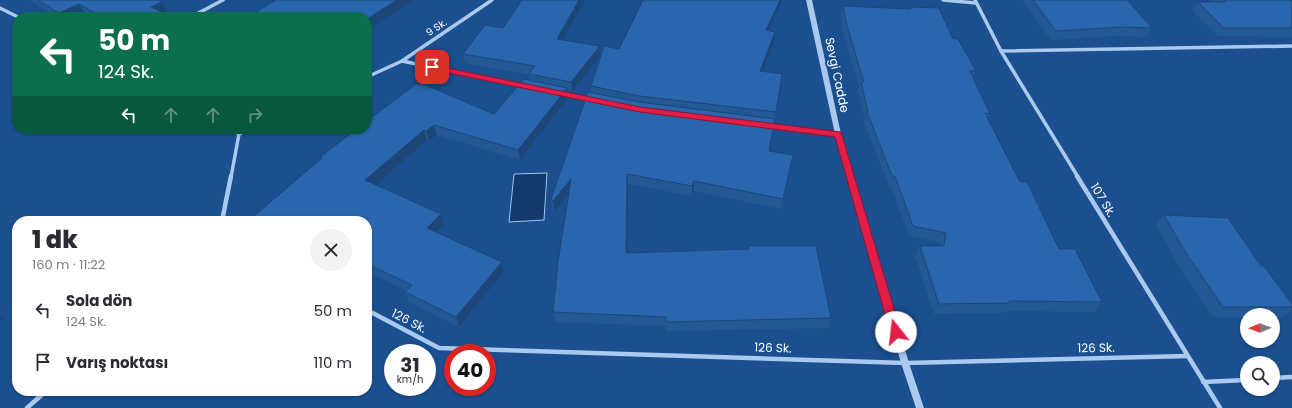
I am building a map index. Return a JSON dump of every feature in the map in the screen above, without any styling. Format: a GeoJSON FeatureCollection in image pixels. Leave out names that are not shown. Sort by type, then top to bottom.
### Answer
{"type":"FeatureCollection","features":[{"type":"Feature","properties":{"kind":"street"},"geometry":{"type":"LineString","coordinates":[[200,12],[223,0]]}},
{"type":"Feature","properties":{"kind":"street","name":"9 Sk."},"geometry":{"type":"LineString","coordinates":[[372,75],[402,61],[492,0]]}},
{"type":"Feature","properties":{"kind":"street","name":"Sevgi Cadde"},"geometry":{"type":"LineString","coordinates":[[810,0],[838,134],[904,362],[920,408]]}},
{"type":"Feature","properties":{"kind":"street"},"geometry":{"type":"LineString","coordinates":[[943,0],[975,1]]}},
{"type":"Feature","properties":{"kind":"street","name":"107 Sk."},"geometry":{"type":"LineString","coordinates":[[975,1],[1001,51],[1220,408]]}},
{"type":"Feature","properties":{"kind":"street"},"geometry":{"type":"LineString","coordinates":[[0,8],[12,14]]}},
{"type":"Feature","properties":{"kind":"street"},"geometry":{"type":"LineString","coordinates":[[1001,51],[1292,46]]}},
{"type":"Feature","properties":{"kind":"street"},"geometry":{"type":"LineString","coordinates":[[402,61],[532,88]]}},
{"type":"Feature","properties":{"kind":"street"},"geometry":{"type":"LineString","coordinates":[[555,92],[594,100]]}},
{"type":"Feature","properties":{"kind":"street"},"geometry":{"type":"LineString","coordinates":[[762,125],[838,134]]}},
{"type":"Feature","properties":{"kind":"street"},"geometry":{"type":"LineString","coordinates":[[223,216],[239,134]]}},
{"type":"Feature","properties":{"kind":"street","name":"126 Sk."},"geometry":{"type":"LineString","coordinates":[[372,313],[439,348],[904,362],[1187,356]]}},
{"type":"Feature","properties":{"kind":"street"},"geometry":{"type":"LineString","coordinates":[[1280,378],[1292,378]]}},
{"type":"Feature","properties":{"kind":"street"},"geometry":{"type":"LineString","coordinates":[[1203,382],[1240,380]]}},
{"type":"Feature","properties":{"kind":"street"},"geometry":{"type":"LineString","coordinates":[[27,408],[40,396]]}},
{"type":"Feature","properties":{"kind":"water"},"geometry":{"type":"Polygon","coordinates":[[[547,173],[544,220],[509,222],[514,174],[547,173]]]}},
{"type":"Feature","properties":{"kind":"building"},"geometry":{"type":"Polygon","coordinates":[[[38,0],[159,0],[162,2],[151,7],[162,12],[93,12],[79,4],[61,12],[57,12],[38,0]]]}},
{"type":"Feature","properties":{"kind":"building"},"geometry":{"type":"Polygon","coordinates":[[[276,0],[397,0],[372,16],[372,12],[256,12],[276,0]]]}},
{"type":"Feature","properties":{"kind":"building"},"geometry":{"type":"Polygon","coordinates":[[[522,0],[579,0],[557,39],[600,46],[571,82],[529,74],[535,66],[463,54],[485,25],[503,28],[522,0]]]}},
{"type":"Feature","properties":{"kind":"building"},"geometry":{"type":"Polygon","coordinates":[[[643,0],[780,0],[766,30],[775,32],[760,71],[782,74],[776,112],[640,96],[591,86],[604,46],[619,49],[643,0]]]}},
{"type":"Feature","properties":{"kind":"building"},"geometry":{"type":"Polygon","coordinates":[[[1033,0],[1127,0],[1152,28],[1120,27],[1056,31],[1033,0]]]}},
{"type":"Feature","properties":{"kind":"building"},"geometry":{"type":"Polygon","coordinates":[[[1224,0],[1289,0],[1292,2],[1292,28],[1224,28],[1198,2],[1226,2],[1224,0]]]}},
{"type":"Feature","properties":{"kind":"building"},"geometry":{"type":"Polygon","coordinates":[[[843,6],[911,9],[910,7],[939,8],[953,39],[958,39],[976,71],[970,71],[990,114],[985,113],[1020,182],[1027,182],[1059,249],[1075,249],[1102,302],[1009,301],[1010,303],[939,304],[920,246],[944,246],[946,233],[913,226],[895,176],[892,176],[867,112],[861,82],[864,82],[847,26],[843,6]]]}},
{"type":"Feature","properties":{"kind":"building"},"geometry":{"type":"Polygon","coordinates":[[[524,79],[567,88],[518,150],[434,125],[426,131],[424,130],[365,180],[441,214],[427,228],[502,262],[456,317],[405,292],[412,285],[372,266],[372,216],[254,216],[322,158],[320,157],[350,134],[372,134],[372,117],[416,84],[423,84],[494,114],[524,79]]]}},
{"type":"Feature","properties":{"kind":"building"},"geometry":{"type":"Polygon","coordinates":[[[588,92],[639,102],[775,119],[769,151],[793,155],[783,199],[694,181],[692,186],[627,174],[626,253],[749,249],[749,246],[816,246],[831,318],[666,322],[666,317],[553,312],[558,262],[571,179],[553,201],[551,199],[588,92]]]}},
{"type":"Feature","properties":{"kind":"building"},"geometry":{"type":"Polygon","coordinates":[[[1164,215],[1228,218],[1261,266],[1264,266],[1292,304],[1292,307],[1223,307],[1186,253],[1164,215]]]}},
{"type":"Feature","properties":{"kind":"route"},"geometry":{"type":"LineString","coordinates":[[432,67],[640,109],[838,134],[896,332]]}}]}
